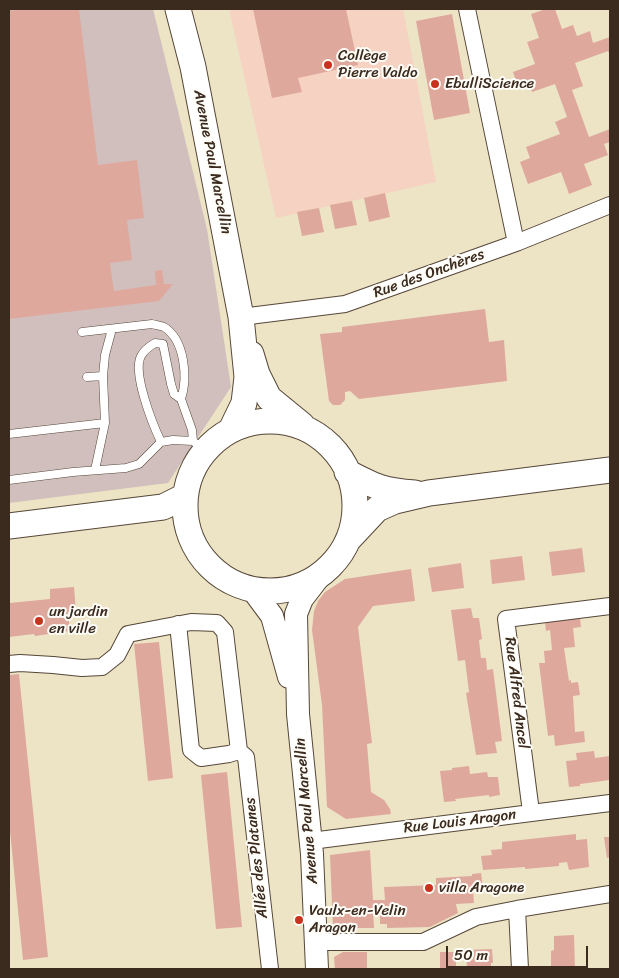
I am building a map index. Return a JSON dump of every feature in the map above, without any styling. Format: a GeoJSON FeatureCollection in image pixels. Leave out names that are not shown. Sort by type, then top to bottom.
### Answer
{"type":"FeatureCollection","features":[{"type":"Feature","properties":{"kind":"main road","name":"Avenue Paul Marcellin"},"geometry":{"type":"LineString","coordinates":[[178,9],[193,67],[241,317],[257,374],[269,398],[310,431]]}},
{"type":"Feature","properties":{"kind":"main road","name":"Avenue Paul Marcellin"},"geometry":{"type":"LineString","coordinates":[[231,430],[244,403],[247,377],[241,317]]}},
{"type":"Feature","properties":{"kind":"main road"},"geometry":{"type":"LineString","coordinates":[[348,540],[354,517],[354,494],[347,472],[332,448],[310,431],[284,422],[257,421],[231,430],[217,439],[199,446],[185,496],[195,546],[208,566],[225,578],[252,589],[270,591],[289,589],[322,573],[337,558],[348,540],[376,509],[395,502],[429,493],[610,470]]}},
{"type":"Feature","properties":{"kind":"main road"},"geometry":{"type":"LineString","coordinates":[[347,472],[375,487],[394,492],[429,493]]}},
{"type":"Feature","properties":{"kind":"main road"},"geometry":{"type":"LineString","coordinates":[[9,526],[163,507],[185,496]]}},
{"type":"Feature","properties":{"kind":"main road"},"geometry":{"type":"LineString","coordinates":[[113,513],[165,521],[190,528]]}},
{"type":"Feature","properties":{"kind":"street"},"geometry":{"type":"LineString","coordinates":[[467,9],[516,243]]}},
{"type":"Feature","properties":{"kind":"street","name":"Rue des Onchères"},"geometry":{"type":"LineString","coordinates":[[241,317],[345,304],[516,243],[610,205]]}},
{"type":"Feature","properties":{"kind":"street","name":"Avenue Paul Marcellin"},"geometry":{"type":"LineString","coordinates":[[317,969],[310,841],[298,714],[296,614],[302,599],[322,573]]}},
{"type":"Feature","properties":{"kind":"street","name":"Avenue Paul Marcellin"},"geometry":{"type":"LineString","coordinates":[[252,589],[272,616],[298,714]]}},
{"type":"Feature","properties":{"kind":"street","name":"Rue Alfred Ancel"},"geometry":{"type":"LineString","coordinates":[[532,812],[506,619],[610,606]]}},
{"type":"Feature","properties":{"kind":"street","name":"Allée des Platanes"},"geometry":{"type":"LineString","coordinates":[[171,625],[191,622],[218,623],[225,632],[239,751],[246,757],[270,969]]}},
{"type":"Feature","properties":{"kind":"street"},"geometry":{"type":"LineString","coordinates":[[9,664],[53,664],[82,668],[102,666],[117,655],[128,634],[171,625],[192,750],[201,758],[239,751]]}},
{"type":"Feature","properties":{"kind":"street","name":"Rue Louis Aragon"},"geometry":{"type":"LineString","coordinates":[[310,841],[610,803]]}},
{"type":"Feature","properties":{"kind":"street"},"geometry":{"type":"LineString","coordinates":[[317,942],[423,942],[476,917],[610,894]]}},
{"type":"Feature","properties":{"kind":"street"},"geometry":{"type":"LineString","coordinates":[[517,909],[520,969]]}},
{"type":"Feature","properties":{"kind":"lane"},"geometry":{"type":"LineString","coordinates":[[82,332],[152,324],[164,327],[176,340],[186,374],[185,388],[181,399]]}},
{"type":"Feature","properties":{"kind":"lane"},"geometry":{"type":"LineString","coordinates":[[95,470],[105,423],[103,376],[105,355],[112,329]]}},
{"type":"Feature","properties":{"kind":"lane"},"geometry":{"type":"LineString","coordinates":[[161,442],[145,403],[139,372],[140,356],[156,343],[178,345]]}},
{"type":"Feature","properties":{"kind":"lane"},"geometry":{"type":"LineString","coordinates":[[162,344],[170,384],[174,394],[181,399],[199,446]]}},
{"type":"Feature","properties":{"kind":"lane"},"geometry":{"type":"LineString","coordinates":[[87,377],[103,376]]}},
{"type":"Feature","properties":{"kind":"lane"},"geometry":{"type":"LineString","coordinates":[[9,434],[105,423]]}},
{"type":"Feature","properties":{"kind":"lane"},"geometry":{"type":"LineString","coordinates":[[9,480],[126,468],[139,464],[161,442],[173,440],[199,446]]}},
{"type":"Feature","properties":{"kind":"shaded area"},"geometry":{"type":"Polygon","coordinates":[[[9,9],[153,9],[207,229],[231,387],[168,483],[9,503],[9,9]]]}},
{"type":"Feature","properties":{"kind":"shaded area","name":"Collège Pierre Valdo"},"geometry":{"type":"Polygon","coordinates":[[[229,9],[403,9],[436,182],[276,218],[229,9]]]}},
{"type":"Feature","properties":{"kind":"building"},"geometry":{"type":"Polygon","coordinates":[[[24,9],[79,9],[98,165],[137,160],[144,218],[127,220],[132,260],[110,263],[114,291],[156,285],[155,271],[162,270],[164,284],[173,284],[159,301],[9,319],[9,11],[24,9]]]}},
{"type":"Feature","properties":{"kind":"building"},"geometry":{"type":"Polygon","coordinates":[[[253,9],[346,9],[358,65],[298,78],[302,92],[272,98],[253,9]]]}},
{"type":"Feature","properties":{"kind":"building"},"geometry":{"type":"Polygon","coordinates":[[[546,9],[555,9],[562,29],[573,25],[577,36],[590,31],[593,43],[610,37],[610,55],[608,51],[575,63],[583,86],[572,90],[589,137],[610,129],[610,142],[604,144],[608,155],[584,164],[592,185],[569,194],[561,172],[528,184],[520,162],[530,158],[526,147],[560,134],[555,122],[567,117],[555,84],[532,92],[528,81],[517,84],[513,72],[535,64],[527,42],[539,38],[531,14],[546,9]]]}},
{"type":"Feature","properties":{"kind":"building"},"geometry":{"type":"Polygon","coordinates":[[[452,14],[470,113],[434,120],[416,21],[452,14]]]}},
{"type":"Feature","properties":{"kind":"building"},"geometry":{"type":"Polygon","coordinates":[[[385,193],[390,217],[369,222],[364,198],[385,193]]]}},
{"type":"Feature","properties":{"kind":"building"},"geometry":{"type":"Polygon","coordinates":[[[352,201],[357,225],[335,229],[330,205],[352,201]]]}},
{"type":"Feature","properties":{"kind":"building"},"geometry":{"type":"Polygon","coordinates":[[[319,208],[324,232],[302,236],[297,212],[319,208]]]}},
{"type":"Feature","properties":{"kind":"building"},"geometry":{"type":"Polygon","coordinates":[[[485,309],[489,342],[504,340],[507,381],[359,399],[350,391],[345,392],[345,400],[340,405],[333,405],[329,401],[320,334],[342,332],[342,327],[485,309]]]}},
{"type":"Feature","properties":{"kind":"building"},"geometry":{"type":"Polygon","coordinates":[[[582,548],[585,572],[552,576],[549,552],[582,548]]]}},
{"type":"Feature","properties":{"kind":"building"},"geometry":{"type":"Polygon","coordinates":[[[522,556],[525,580],[492,584],[490,560],[522,556]]]}},
{"type":"Feature","properties":{"kind":"building"},"geometry":{"type":"Polygon","coordinates":[[[461,563],[464,588],[432,592],[428,568],[461,563]]]}},
{"type":"Feature","properties":{"kind":"building"},"geometry":{"type":"Polygon","coordinates":[[[411,569],[415,601],[373,606],[358,627],[372,743],[367,744],[371,792],[384,800],[391,814],[346,819],[327,807],[322,705],[312,630],[314,611],[318,601],[325,592],[345,579],[411,569]]]}},
{"type":"Feature","properties":{"kind":"building","name":"un jardin en ville"},"geometry":{"type":"Polygon","coordinates":[[[74,587],[76,612],[68,612],[70,631],[35,636],[34,634],[9,637],[9,603],[50,599],[50,589],[74,587]]]}},
{"type":"Feature","properties":{"kind":"building"},"geometry":{"type":"Polygon","coordinates":[[[471,608],[473,618],[479,618],[482,639],[479,640],[481,658],[486,658],[487,670],[493,669],[502,741],[495,742],[497,753],[476,755],[466,693],[469,692],[465,660],[458,661],[451,610],[471,608]]]}},
{"type":"Feature","properties":{"kind":"building"},"geometry":{"type":"Polygon","coordinates":[[[580,618],[581,627],[573,628],[575,647],[564,648],[569,681],[571,680],[571,683],[578,682],[580,695],[573,696],[575,732],[584,731],[585,742],[555,746],[554,735],[548,736],[539,663],[545,663],[544,651],[552,650],[550,630],[546,631],[545,622],[580,618]]]}},
{"type":"Feature","properties":{"kind":"building"},"geometry":{"type":"Polygon","coordinates":[[[159,642],[173,778],[148,781],[134,644],[159,642]]]}},
{"type":"Feature","properties":{"kind":"building"},"geometry":{"type":"Polygon","coordinates":[[[19,674],[48,957],[23,960],[9,821],[9,675],[19,674]]]}},
{"type":"Feature","properties":{"kind":"building"},"geometry":{"type":"Polygon","coordinates":[[[594,751],[595,758],[610,756],[610,780],[569,787],[566,761],[577,760],[576,753],[594,751]]]}},
{"type":"Feature","properties":{"kind":"building"},"geometry":{"type":"Polygon","coordinates":[[[469,766],[470,774],[487,772],[488,777],[498,777],[500,795],[455,799],[456,801],[444,802],[440,771],[469,766]]]}},
{"type":"Feature","properties":{"kind":"building"},"geometry":{"type":"Polygon","coordinates":[[[227,772],[242,927],[216,929],[201,775],[227,772]]]}},
{"type":"Feature","properties":{"kind":"building"},"geometry":{"type":"Polygon","coordinates":[[[576,834],[576,840],[587,839],[589,867],[569,870],[567,862],[559,863],[559,866],[483,870],[481,856],[492,855],[491,850],[502,849],[502,842],[576,834]]]}},
{"type":"Feature","properties":{"kind":"building"},"geometry":{"type":"Polygon","coordinates":[[[604,837],[610,837],[610,857],[607,858],[604,837]]]}},
{"type":"Feature","properties":{"kind":"building","name":"villa Aragone"},"geometry":{"type":"Polygon","coordinates":[[[370,850],[373,900],[385,900],[384,887],[436,885],[436,878],[472,876],[472,874],[481,873],[483,889],[473,890],[474,903],[456,904],[458,913],[430,927],[387,928],[387,924],[380,924],[380,912],[373,912],[374,928],[333,928],[330,855],[370,850]]]}},
{"type":"Feature","properties":{"kind":"building"},"geometry":{"type":"Polygon","coordinates":[[[574,935],[575,969],[551,969],[551,951],[554,950],[554,936],[574,935]]]}},
{"type":"Feature","properties":{"kind":"building"},"geometry":{"type":"Polygon","coordinates":[[[492,949],[493,963],[491,963],[491,969],[467,969],[466,950],[492,949]]]}},
{"type":"Feature","properties":{"kind":"building"},"geometry":{"type":"Polygon","coordinates":[[[343,952],[367,952],[367,969],[335,969],[334,957],[343,952]]]}},
{"type":"Feature","properties":{"kind":"building"},"geometry":{"type":"Polygon","coordinates":[[[440,952],[456,952],[456,969],[440,969],[440,952]]]}},
{"type":"Feature","properties":{"kind":"place","name":"Collège Pierre Valdo"},"geometry":{"type":"Point","coordinates":[328,65]}},
{"type":"Feature","properties":{"kind":"place","name":"EbulliScience"},"geometry":{"type":"Point","coordinates":[435,84]}},
{"type":"Feature","properties":{"kind":"place","name":"un jardin en ville"},"geometry":{"type":"Point","coordinates":[39,621]}},
{"type":"Feature","properties":{"kind":"place","name":"villa Aragone"},"geometry":{"type":"Point","coordinates":[429,888]}},
{"type":"Feature","properties":{"kind":"place","name":"Vaulx-en-Velin Aragon"},"geometry":{"type":"Point","coordinates":[299,920]}}]}
